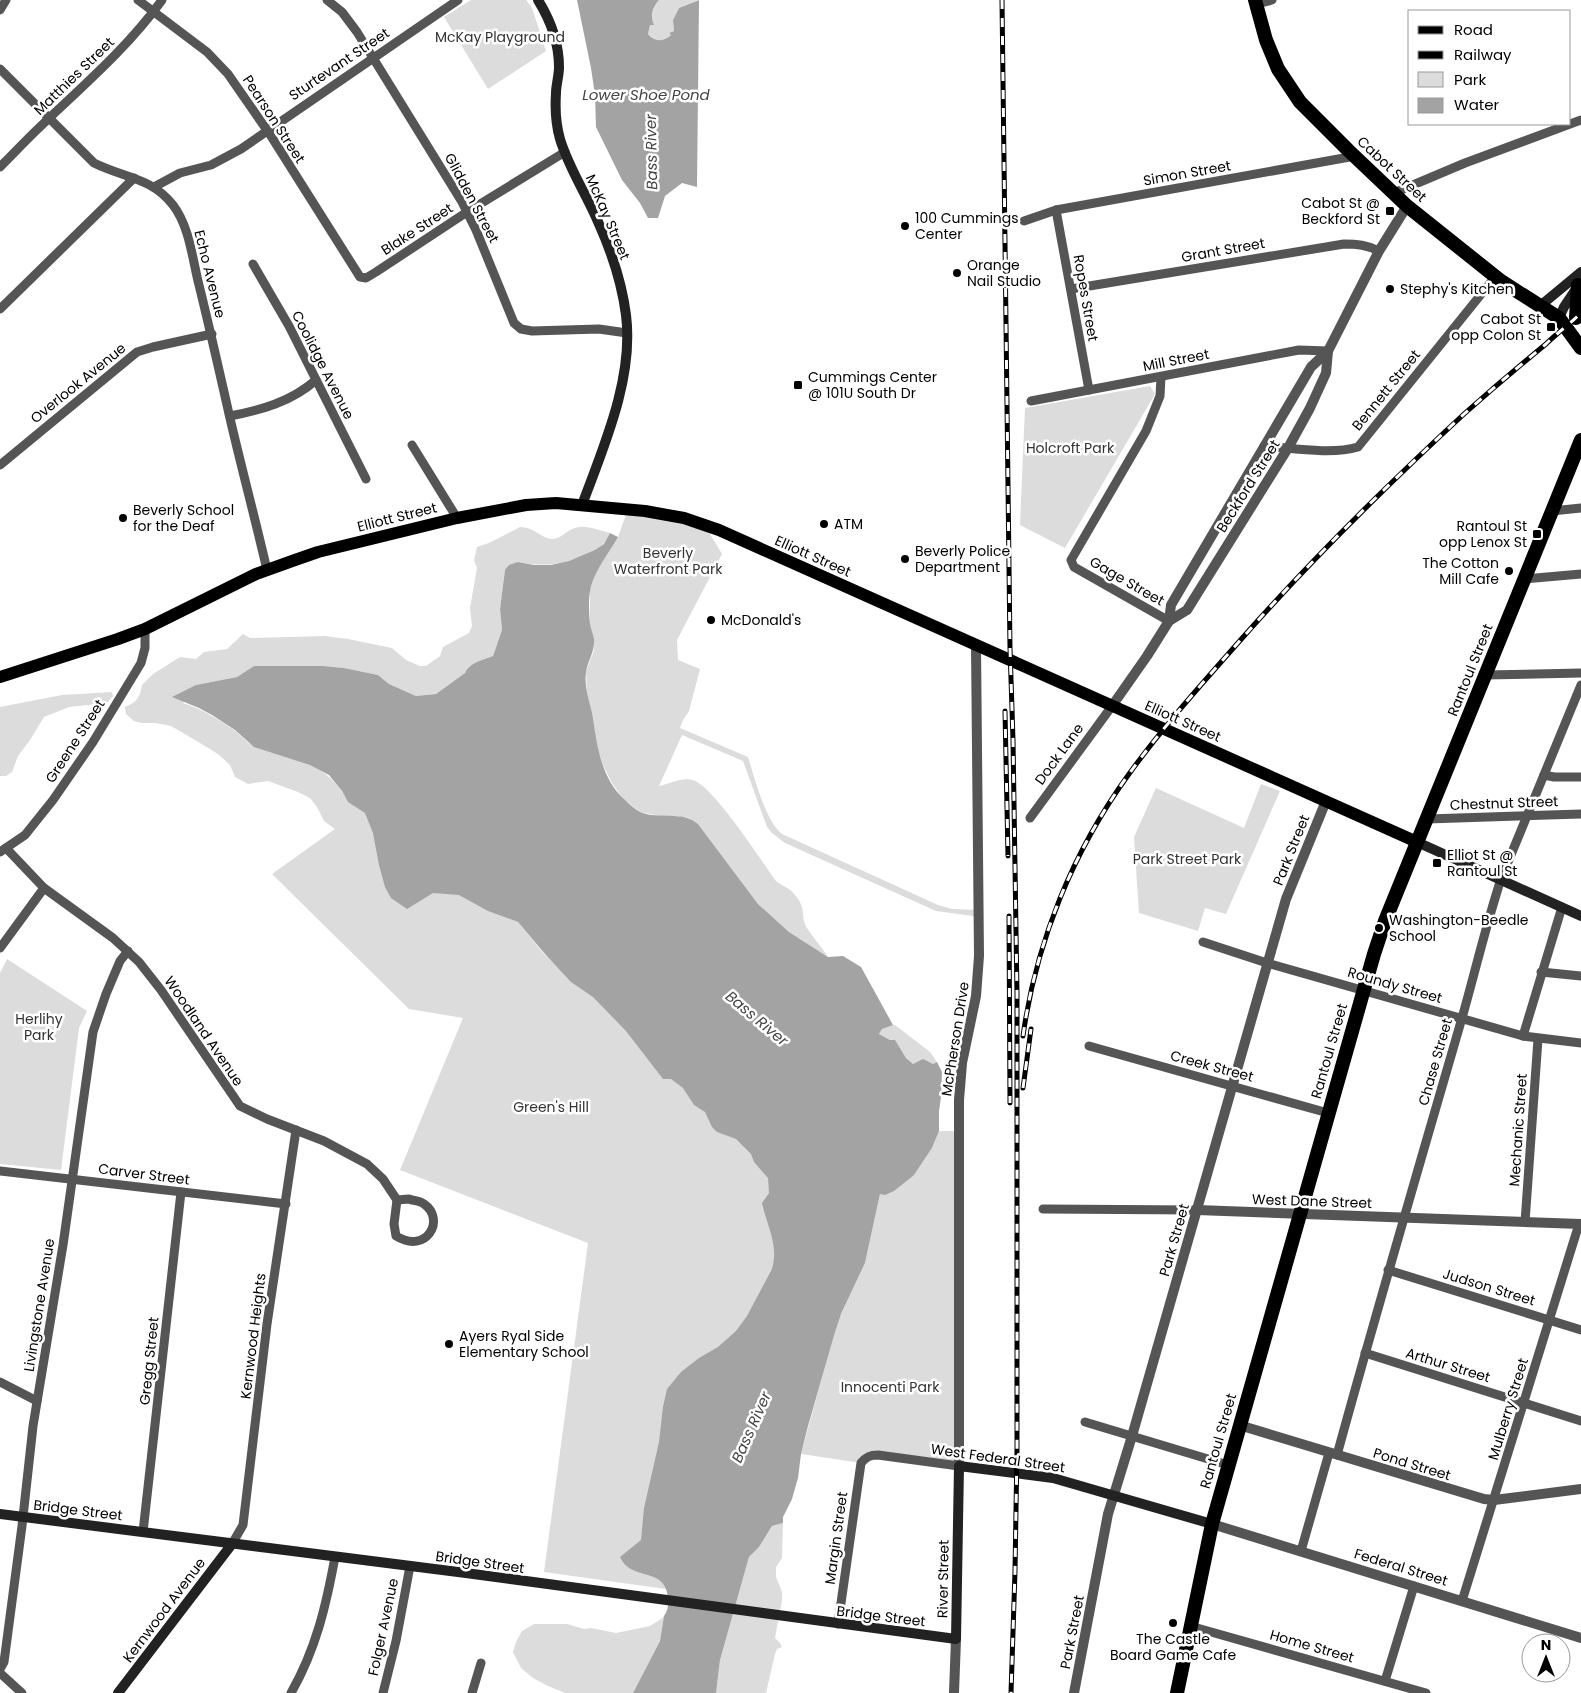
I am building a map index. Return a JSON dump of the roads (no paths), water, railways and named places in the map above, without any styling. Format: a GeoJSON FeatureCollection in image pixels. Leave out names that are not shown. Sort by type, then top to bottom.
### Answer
{"type":"FeatureCollection","features":[{"type":"Feature","properties":{"kind":"highway","name":"Cabot Street"},"geometry":{"type":"LineString","coordinates":[[1256,2],[1266,40],[1282,77],[1300,102],[1407,206],[1495,277],[1559,318],[1581,348]]}},
{"type":"Feature","properties":{"kind":"highway"},"geometry":{"type":"LineString","coordinates":[[1559,318],[1578,322],[1580,280]]}},
{"type":"Feature","properties":{"kind":"highway","name":"Rantoul Street"},"geometry":{"type":"LineString","coordinates":[[1178,1693],[1212,1524],[1299,1214],[1385,921],[1581,440]]}},
{"type":"Feature","properties":{"kind":"main road","name":"McKay Street"},"geometry":{"type":"LineString","coordinates":[[538,0],[554,30],[558,48],[559,69],[556,115],[559,138],[599,223],[612,257],[622,290],[626,316],[625,372],[602,453],[582,504]]}},
{"type":"Feature","properties":{"kind":"main road"},"geometry":{"type":"LineString","coordinates":[[1540,306],[1580,280]]}},
{"type":"Feature","properties":{"kind":"main road"},"geometry":{"type":"LineString","coordinates":[[1559,318],[1580,280]]}},
{"type":"Feature","properties":{"kind":"main road","name":"Elliott Street"},"geometry":{"type":"LineString","coordinates":[[0,677],[145,629],[236,583],[318,552],[457,518],[526,505],[582,504],[645,511],[704,524],[1581,916]]}},
{"type":"Feature","properties":{"kind":"main road","name":"West Federal Street"},"geometry":{"type":"LineString","coordinates":[[959,1466],[1053,1478],[1212,1524]]}},
{"type":"Feature","properties":{"kind":"main road","name":"River Street"},"geometry":{"type":"LineString","coordinates":[[956,1639],[959,1466]]}},
{"type":"Feature","properties":{"kind":"main road","name":"Bridge Street"},"geometry":{"type":"LineString","coordinates":[[0,1514],[410,1566],[956,1639]]}},
{"type":"Feature","properties":{"kind":"main road","name":"Kernwood Avenue"},"geometry":{"type":"LineString","coordinates":[[118,1693],[232,1544]]}},
{"type":"Feature","properties":{"kind":"street"},"geometry":{"type":"LineString","coordinates":[[0,10],[6,0]]}},
{"type":"Feature","properties":{"kind":"street","name":"Pearson Street"},"geometry":{"type":"LineString","coordinates":[[138,0],[207,52],[228,74],[267,131],[360,277]]}},
{"type":"Feature","properties":{"kind":"street","name":"Matthies Street"},"geometry":{"type":"LineString","coordinates":[[0,167],[120,52],[162,0]]}},
{"type":"Feature","properties":{"kind":"street","name":"Glidden Street"},"geometry":{"type":"LineString","coordinates":[[327,0],[342,12],[358,32],[467,212],[497,279],[514,323],[521,329],[532,331],[599,330],[627,333]]}},
{"type":"Feature","properties":{"kind":"street","name":"Sturtevant Street"},"geometry":{"type":"LineString","coordinates":[[154,187],[180,173],[211,165],[241,149],[458,0]]}},
{"type":"Feature","properties":{"kind":"street"},"geometry":{"type":"LineString","coordinates":[[1256,2],[1272,0]]}},
{"type":"Feature","properties":{"kind":"street","name":"Echo Avenue"},"geometry":{"type":"LineString","coordinates":[[0,69],[94,163],[112,172],[149,183],[173,205],[181,218],[212,334],[268,570]]}},
{"type":"Feature","properties":{"kind":"street"},"geometry":{"type":"LineString","coordinates":[[1394,193],[1465,163],[1568,125]]}},
{"type":"Feature","properties":{"kind":"street","name":"Blake Street"},"geometry":{"type":"LineString","coordinates":[[360,277],[366,278],[376,272],[467,212],[565,152]]}},
{"type":"Feature","properties":{"kind":"street","name":"Simon Street"},"geometry":{"type":"LineString","coordinates":[[1024,221],[1056,210],[1354,156]]}},
{"type":"Feature","properties":{"kind":"street"},"geometry":{"type":"LineString","coordinates":[[0,309],[134,178]]}},
{"type":"Feature","properties":{"kind":"street","name":"Beckford Street"},"geometry":{"type":"LineString","coordinates":[[1169,622],[1171,605],[1311,367],[1328,351],[1379,251],[1407,206]]}},
{"type":"Feature","properties":{"kind":"street","name":"Ropes Street"},"geometry":{"type":"LineString","coordinates":[[1056,210],[1089,390]]}},
{"type":"Feature","properties":{"kind":"street","name":"Grant Street"},"geometry":{"type":"LineString","coordinates":[[1071,289],[1344,244],[1359,244],[1379,251]]}},
{"type":"Feature","properties":{"kind":"street","name":"Coolidge Avenue"},"geometry":{"type":"LineString","coordinates":[[253,264],[289,326],[366,479]]}},
{"type":"Feature","properties":{"kind":"street","name":"Bennett Street"},"geometry":{"type":"LineString","coordinates":[[1264,446],[1335,450],[1358,447],[1495,277]]}},
{"type":"Feature","properties":{"kind":"street","name":"Overlook Avenue"},"geometry":{"type":"LineString","coordinates":[[0,465],[137,352],[212,334]]}},
{"type":"Feature","properties":{"kind":"street","name":"Mill Street"},"geometry":{"type":"LineString","coordinates":[[1031,401],[1299,350],[1328,351]]}},
{"type":"Feature","properties":{"kind":"street","name":"Beckford Street"},"geometry":{"type":"LineString","coordinates":[[1112,706],[1169,622],[1186,610],[1288,448],[1310,408],[1326,373],[1328,351]]}},
{"type":"Feature","properties":{"kind":"street","name":"Gage Street"},"geometry":{"type":"LineString","coordinates":[[1161,377],[1160,396],[1146,431],[1071,560],[1074,567],[1169,622]]}},
{"type":"Feature","properties":{"kind":"street"},"geometry":{"type":"LineString","coordinates":[[230,416],[258,411],[276,405],[309,387],[316,380]]}},
{"type":"Feature","properties":{"kind":"street"},"geometry":{"type":"LineString","coordinates":[[412,445],[457,518]]}},
{"type":"Feature","properties":{"kind":"street"},"geometry":{"type":"LineString","coordinates":[[1552,511],[1581,508]]}},
{"type":"Feature","properties":{"kind":"street"},"geometry":{"type":"LineString","coordinates":[[1523,579],[1581,574]]}},
{"type":"Feature","properties":{"kind":"street","name":"Greene Street"},"geometry":{"type":"LineString","coordinates":[[3,850],[25,835],[58,793],[93,742],[141,663],[145,648],[145,629]]}},
{"type":"Feature","properties":{"kind":"street","name":"McPherson Drive"},"geometry":{"type":"LineString","coordinates":[[959,1466],[959,1100],[962,1064],[976,996],[980,937],[976,646]]}},
{"type":"Feature","properties":{"kind":"street"},"geometry":{"type":"LineString","coordinates":[[1484,676],[1581,673]]}},
{"type":"Feature","properties":{"kind":"street","name":"Chase Street"},"geometry":{"type":"LineString","coordinates":[[1301,1551],[1364,1353],[1501,879],[1581,685]]}},
{"type":"Feature","properties":{"kind":"street","name":"Dock Lane"},"geometry":{"type":"LineString","coordinates":[[1030,818],[1112,706]]}},
{"type":"Feature","properties":{"kind":"street"},"geometry":{"type":"LineString","coordinates":[[1544,775],[1581,777]]}},
{"type":"Feature","properties":{"kind":"street","name":"Park Street"},"geometry":{"type":"LineString","coordinates":[[1074,1693],[1108,1514],[1267,963],[1289,892],[1326,801]]}},
{"type":"Feature","properties":{"kind":"street","name":"Chestnut Street"},"geometry":{"type":"LineString","coordinates":[[1427,819],[1581,814]]}},
{"type":"Feature","properties":{"kind":"street","name":"Woodland Avenue"},"geometry":{"type":"LineString","coordinates":[[3,850],[44,888],[128,951],[161,990],[240,1106],[267,1119],[324,1141],[367,1164],[383,1178],[396,1200]]}},
{"type":"Feature","properties":{"kind":"street"},"geometry":{"type":"LineString","coordinates":[[0,948],[44,888]]}},
{"type":"Feature","properties":{"kind":"street"},"geometry":{"type":"LineString","coordinates":[[1523,1036],[1562,907]]}},
{"type":"Feature","properties":{"kind":"street","name":"Roundy Street"},"geometry":{"type":"LineString","coordinates":[[1203,942],[1267,963],[1523,1036],[1581,1043]]}},
{"type":"Feature","properties":{"kind":"street","name":"Livingstone Avenue"},"geometry":{"type":"LineString","coordinates":[[0,1671],[4,1662],[37,1401],[73,1180],[93,1032],[120,962],[128,951]]}},
{"type":"Feature","properties":{"kind":"street"},"geometry":{"type":"LineString","coordinates":[[1541,972],[1581,976]]}},
{"type":"Feature","properties":{"kind":"street","name":"Mechanic Street"},"geometry":{"type":"LineString","coordinates":[[1525,1222],[1538,1039]]}},
{"type":"Feature","properties":{"kind":"street","name":"Creek Street"},"geometry":{"type":"LineString","coordinates":[[1089,1046],[1328,1113]]}},
{"type":"Feature","properties":{"kind":"street","name":"Kernwood Heights"},"geometry":{"type":"LineString","coordinates":[[232,1544],[243,1525],[267,1324],[296,1130]]}},
{"type":"Feature","properties":{"kind":"street","name":"Carver Street"},"geometry":{"type":"LineString","coordinates":[[0,1171],[286,1204]]}},
{"type":"Feature","properties":{"kind":"street","name":"Gregg Street"},"geometry":{"type":"LineString","coordinates":[[143,1532],[181,1192]]}},
{"type":"Feature","properties":{"kind":"street"},"geometry":{"type":"LineString","coordinates":[[396,1200],[423,1203],[429,1209],[433,1215],[433,1225],[424,1239],[412,1243],[396,1236],[394,1224],[396,1200]]}},
{"type":"Feature","properties":{"kind":"street","name":"West Dane Street"},"geometry":{"type":"LineString","coordinates":[[1043,1209],[1197,1210],[1580,1224]]}},
{"type":"Feature","properties":{"kind":"street","name":"Mulberry Street"},"geometry":{"type":"LineString","coordinates":[[1462,1601],[1580,1224]]}},
{"type":"Feature","properties":{"kind":"street","name":"Judson Street"},"geometry":{"type":"LineString","coordinates":[[1388,1270],[1581,1330]]}},
{"type":"Feature","properties":{"kind":"street","name":"Arthur Street"},"geometry":{"type":"LineString","coordinates":[[1364,1353],[1581,1421]]}},
{"type":"Feature","properties":{"kind":"street"},"geometry":{"type":"LineString","coordinates":[[0,1382],[37,1401]]}},
{"type":"Feature","properties":{"kind":"street"},"geometry":{"type":"LineString","coordinates":[[1085,1422],[1228,1465]]}},
{"type":"Feature","properties":{"kind":"street","name":"Pond Street"},"geometry":{"type":"LineString","coordinates":[[1239,1425],[1475,1497],[1494,1500],[1581,1489]]}},
{"type":"Feature","properties":{"kind":"street","name":"West Federal Street"},"geometry":{"type":"LineString","coordinates":[[865,1458],[871,1455],[878,1455],[959,1466]]}},
{"type":"Feature","properties":{"kind":"street","name":"Margin Street"},"geometry":{"type":"LineString","coordinates":[[838,1624],[859,1469],[865,1458]]}},
{"type":"Feature","properties":{"kind":"street","name":"Federal Street"},"geometry":{"type":"LineString","coordinates":[[1212,1524],[1581,1638]]}},
{"type":"Feature","properties":{"kind":"street"},"geometry":{"type":"LineString","coordinates":[[291,1693],[312,1649],[324,1614],[335,1557]]}},
{"type":"Feature","properties":{"kind":"street","name":"Folger Avenue"},"geometry":{"type":"LineString","coordinates":[[383,1693],[396,1642],[410,1566]]}},
{"type":"Feature","properties":{"kind":"street"},"geometry":{"type":"LineString","coordinates":[[1385,1681],[1414,1586]]}},
{"type":"Feature","properties":{"kind":"street","name":"Home Street"},"geometry":{"type":"LineString","coordinates":[[1190,1626],[1426,1693]]}},
{"type":"Feature","properties":{"kind":"street","name":"River Street"},"geometry":{"type":"LineString","coordinates":[[954,1693],[956,1639]]}},
{"type":"Feature","properties":{"kind":"street"},"geometry":{"type":"LineString","coordinates":[[472,1693],[481,1663]]}},
{"type":"Feature","properties":{"kind":"street"},"geometry":{"type":"LineString","coordinates":[[0,1671],[22,1693]]}},
{"type":"Feature","properties":{"kind":"water","name":"Lower Shoe Pond"},"geometry":{"type":"Polygon","coordinates":[[[577,0],[659,0],[652,12],[654,25],[650,25],[648,34],[653,39],[659,40],[665,39],[671,35],[669,33],[674,31],[673,20],[679,8],[699,0],[697,187],[682,183],[665,196],[658,218],[648,218],[640,203],[622,180],[596,127],[595,95],[591,68],[577,0]]]}},
{"type":"Feature","properties":{"kind":"water","name":"Bass River"},"geometry":{"type":"Polygon","coordinates":[[[610,533],[618,537],[596,573],[590,591],[590,626],[594,644],[587,668],[586,682],[598,748],[610,781],[625,800],[640,812],[684,817],[698,824],[758,904],[789,932],[828,957],[843,956],[861,967],[893,1025],[882,1029],[879,1034],[890,1040],[895,1040],[906,1058],[913,1064],[923,1059],[933,1064],[937,1062],[942,1072],[939,1131],[932,1148],[914,1175],[894,1191],[885,1195],[880,1194],[865,1263],[841,1314],[835,1332],[808,1426],[792,1499],[783,1517],[783,1523],[772,1526],[759,1547],[749,1557],[720,1660],[716,1693],[633,1693],[660,1641],[668,1599],[666,1587],[661,1581],[625,1565],[620,1557],[641,1540],[644,1508],[659,1442],[667,1389],[681,1372],[699,1358],[718,1347],[736,1331],[747,1316],[772,1269],[774,1252],[772,1236],[762,1203],[769,1193],[768,1178],[754,1162],[751,1154],[736,1139],[717,1132],[712,1127],[705,1112],[694,1105],[683,1088],[671,1079],[663,1079],[626,1031],[593,997],[571,982],[518,922],[488,911],[459,895],[433,893],[407,909],[391,898],[385,887],[373,833],[365,813],[348,802],[329,775],[310,765],[254,747],[235,730],[212,715],[172,697],[196,685],[237,677],[254,666],[323,666],[344,668],[378,675],[389,684],[416,696],[436,694],[465,673],[473,664],[493,656],[502,630],[500,609],[505,570],[509,565],[518,562],[534,565],[551,565],[569,561],[604,544],[610,533]]]}},
{"type":"Feature","properties":{"kind":"railway"},"geometry":{"type":"LineString","coordinates":[[1002,0],[1010,648],[1017,993],[1017,1449],[1011,1693]]}},
{"type":"Feature","properties":{"kind":"railway"},"geometry":{"type":"LineString","coordinates":[[1023,1036],[1037,966],[1047,932],[1074,866],[1109,804],[1155,740],[1291,584],[1348,526],[1464,414],[1581,313]]}},
{"type":"Feature","properties":{"kind":"railway"},"geometry":{"type":"LineString","coordinates":[[1005,711],[1008,856]]}},
{"type":"Feature","properties":{"kind":"railway"},"geometry":{"type":"LineString","coordinates":[[1009,916],[1010,1103]]}},
{"type":"Feature","properties":{"kind":"railway"},"geometry":{"type":"LineString","coordinates":[[1023,1088],[1031,1029]]}},
{"type":"Feature","properties":{"kind":"place","name":"Cabot St @ Beckford St"},"geometry":{"type":"Point","coordinates":[1390,211]}},
{"type":"Feature","properties":{"kind":"place","name":"100 Cummings Center"},"geometry":{"type":"Point","coordinates":[905,226]}},
{"type":"Feature","properties":{"kind":"place","name":"Orange Nail Studio"},"geometry":{"type":"Point","coordinates":[957,273]}},
{"type":"Feature","properties":{"kind":"place","name":"Stephy's Kitchen"},"geometry":{"type":"Point","coordinates":[1390,289]}},
{"type":"Feature","properties":{"kind":"place","name":"Cabot St opp Colon St"},"geometry":{"type":"Point","coordinates":[1551,327]}},
{"type":"Feature","properties":{"kind":"place","name":"Cummings Center @ 101U South Dr"},"geometry":{"type":"Point","coordinates":[798,385]}},
{"type":"Feature","properties":{"kind":"place","name":"Beverly School for the Deaf"},"geometry":{"type":"Point","coordinates":[123,518]}},
{"type":"Feature","properties":{"kind":"place","name":"ATM"},"geometry":{"type":"Point","coordinates":[824,524]}},
{"type":"Feature","properties":{"kind":"place","name":"Rantoul St opp Lenox St"},"geometry":{"type":"Point","coordinates":[1537,534]}},
{"type":"Feature","properties":{"kind":"place","name":"Beverly Police Department"},"geometry":{"type":"Point","coordinates":[905,559]}},
{"type":"Feature","properties":{"kind":"place","name":"The Cotton Mill Cafe"},"geometry":{"type":"Point","coordinates":[1509,571]}},
{"type":"Feature","properties":{"kind":"place","name":"McDonald's"},"geometry":{"type":"Point","coordinates":[711,620]}},
{"type":"Feature","properties":{"kind":"place","name":"Elliot St @ Rantoul St"},"geometry":{"type":"Point","coordinates":[1437,863]}},
{"type":"Feature","properties":{"kind":"place","name":"Washington-Beedle School"},"geometry":{"type":"Point","coordinates":[1379,928]}},
{"type":"Feature","properties":{"kind":"place","name":"Ayers Ryal Side Elementary School"},"geometry":{"type":"Point","coordinates":[449,1344]}},
{"type":"Feature","properties":{"kind":"place","name":"The Castle Board Game Cafe"},"geometry":{"type":"Point","coordinates":[1173,1623]}},
{"type":"Feature","properties":{"kind":"park label","name":"McKay Playground"},"geometry":{"type":"Point","coordinates":[500,37]}},
{"type":"Feature","properties":{"kind":"park label","name":"Holcroft Park"},"geometry":{"type":"Point","coordinates":[1070,448]}},
{"type":"Feature","properties":{"kind":"park label","name":"Beverly Waterfront Park"},"geometry":{"type":"Point","coordinates":[668,562]}},
{"type":"Feature","properties":{"kind":"park label","name":"Park Street Park"},"geometry":{"type":"Point","coordinates":[1187,859]}},
{"type":"Feature","properties":{"kind":"park label","name":"Herlihy Park"},"geometry":{"type":"Point","coordinates":[39,1028]}},
{"type":"Feature","properties":{"kind":"park label","name":"Green's Hill"},"geometry":{"type":"Point","coordinates":[551,1107]}},
{"type":"Feature","properties":{"kind":"park label","name":"Innocenti Park"},"geometry":{"type":"Point","coordinates":[890,1387]}}]}
